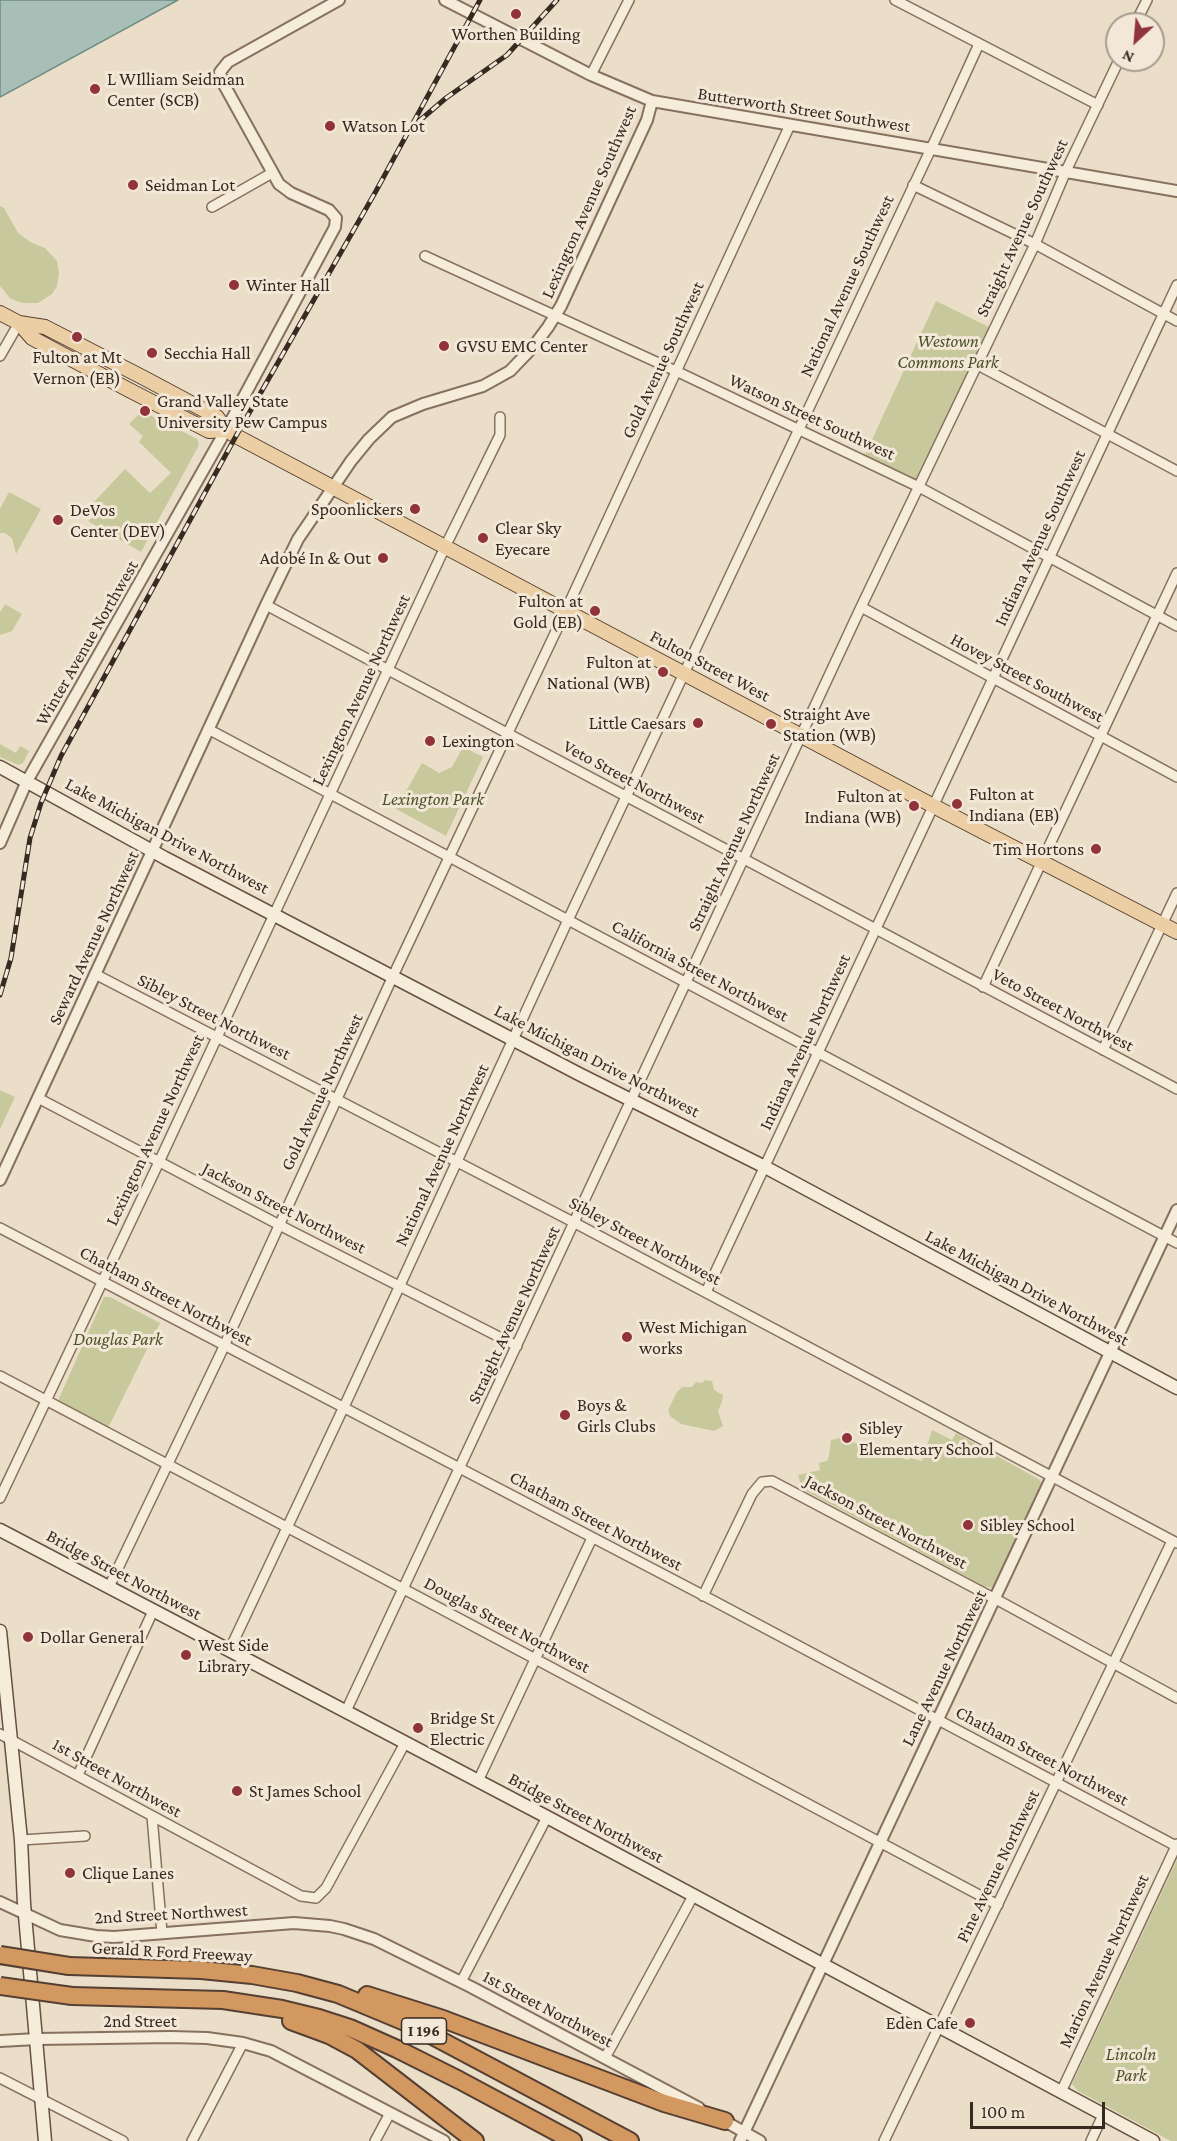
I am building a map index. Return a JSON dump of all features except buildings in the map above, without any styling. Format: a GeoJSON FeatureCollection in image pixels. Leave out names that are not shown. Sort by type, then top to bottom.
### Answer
{"type":"FeatureCollection","features":[{"type":"Feature","properties":{"kind":"highway","name":"Gerald R Ford Freeway"},"geometry":{"type":"LineString","coordinates":[[0,1955],[69,1966],[201,1970],[252,1975],[297,1983],[338,1994],[374,2007],[410,2024],[630,2141]]}},
{"type":"Feature","properties":{"kind":"highway"},"geometry":{"type":"LineString","coordinates":[[201,1970],[211,1963],[256,1967],[289,1973],[370,1995],[443,2019],[664,2103],[725,2121]]}},
{"type":"Feature","properties":{"kind":"highway","name":"I 196"},"geometry":{"type":"LineString","coordinates":[[0,1986],[72,1996],[247,2002],[282,2009],[350,2028],[449,2074],[573,2141]]}},
{"type":"Feature","properties":{"kind":"highway"},"geometry":{"type":"LineString","coordinates":[[205,1999],[287,2020],[329,2035],[357,2050],[385,2070],[475,2141]]}},
{"type":"Feature","properties":{"kind":"main road","name":"Fulton Street West"},"geometry":{"type":"LineString","coordinates":[[0,313],[19,323],[45,327],[217,417],[226,430],[934,806],[1177,932]]}},
{"type":"Feature","properties":{"kind":"main road","name":"Lake Michigan Drive Northwest"},"geometry":{"type":"LineString","coordinates":[[0,767],[152,851],[513,1040],[765,1167],[1177,1388]]}},
{"type":"Feature","properties":{"kind":"main road","name":"Bridge Street Northwest"},"geometry":{"type":"LineString","coordinates":[[0,1530],[547,1817],[1153,2141]]}},
{"type":"Feature","properties":{"kind":"main road"},"geometry":{"type":"LineString","coordinates":[[0,1631],[21,1840],[45,2141]]}},
{"type":"Feature","properties":{"kind":"street"},"geometry":{"type":"LineString","coordinates":[[212,207],[272,173],[222,82],[220,72],[228,62],[339,0]]}},
{"type":"Feature","properties":{"kind":"street","name":"Butterworth Street Southwest"},"geometry":{"type":"LineString","coordinates":[[445,0],[591,75],[652,101],[1177,191]]}},
{"type":"Feature","properties":{"kind":"street"},"geometry":{"type":"LineString","coordinates":[[591,75],[629,0]]}},
{"type":"Feature","properties":{"kind":"street"},"geometry":{"type":"LineString","coordinates":[[895,0],[1098,105]]}},
{"type":"Feature","properties":{"kind":"street","name":"National Avenue Southwest"},"geometry":{"type":"LineString","coordinates":[[684,673],[979,44]]}},
{"type":"Feature","properties":{"kind":"street","name":"Straight Avenue Southwest"},"geometry":{"type":"LineString","coordinates":[[802,736],[976,364],[1035,244],[1066,171],[1113,72]]}},
{"type":"Feature","properties":{"kind":"street","name":"Lexington Avenue Southwest"},"geometry":{"type":"LineString","coordinates":[[332,486],[369,439],[392,417],[423,404],[483,386],[510,371],[533,347],[555,317],[647,120],[652,101]]}},
{"type":"Feature","properties":{"kind":"street","name":"Gold Avenue Southwest"},"geometry":{"type":"LineString","coordinates":[[566,610],[790,125]]}},
{"type":"Feature","properties":{"kind":"street","name":"Winter Avenue Northwest"},"geometry":{"type":"LineString","coordinates":[[0,843],[27,781],[226,430],[333,233],[336,218],[329,210],[286,190],[272,173]]}},
{"type":"Feature","properties":{"kind":"street"},"geometry":{"type":"LineString","coordinates":[[913,185],[1035,244],[1177,321]]}},
{"type":"Feature","properties":{"kind":"street","name":"Watson Street Southwest"},"geometry":{"type":"LineString","coordinates":[[425,256],[676,371],[919,487],[1177,626]]}},
{"type":"Feature","properties":{"kind":"street","name":"Indiana Avenue Southwest"},"geometry":{"type":"LineString","coordinates":[[934,806],[1177,285]]}},
{"type":"Feature","properties":{"kind":"street"},"geometry":{"type":"LineString","coordinates":[[0,356],[19,323]]}},
{"type":"Feature","properties":{"kind":"street"},"geometry":{"type":"LineString","coordinates":[[976,364],[1177,471]]}},
{"type":"Feature","properties":{"kind":"street"},"geometry":{"type":"LineString","coordinates":[[445,547],[500,435],[500,417]]}},
{"type":"Feature","properties":{"kind":"street","name":"Seward Avenue Northwest"},"geometry":{"type":"LineString","coordinates":[[0,1180],[266,605],[298,539],[332,486]]}},
{"type":"Feature","properties":{"kind":"street","name":"Lexington Avenue Northwest"},"geometry":{"type":"LineString","coordinates":[[0,1498],[445,547]]}},
{"type":"Feature","properties":{"kind":"street"},"geometry":{"type":"LineString","coordinates":[[983,987],[1177,573]]}},
{"type":"Feature","properties":{"kind":"street","name":"Veto Street Northwest"},"geometry":{"type":"LineString","coordinates":[[266,605],[1177,1089]]}},
{"type":"Feature","properties":{"kind":"street","name":"Hovey Street Southwest"},"geometry":{"type":"LineString","coordinates":[[861,608],[1177,777]]}},
{"type":"Feature","properties":{"kind":"street","name":"Gold Avenue Northwest"},"geometry":{"type":"LineString","coordinates":[[109,1587],[566,610]]}},
{"type":"Feature","properties":{"kind":"street","name":"National Avenue Northwest"},"geometry":{"type":"LineString","coordinates":[[229,1650],[684,673]]}},
{"type":"Feature","properties":{"kind":"street","name":"California Street Northwest"},"geometry":{"type":"LineString","coordinates":[[208,729],[1177,1243]]}},
{"type":"Feature","properties":{"kind":"street","name":"Straight Avenue Northwest"},"geometry":{"type":"LineString","coordinates":[[346,1712],[802,736]]}},
{"type":"Feature","properties":{"kind":"street","name":"Indiana Avenue Northwest"},"geometry":{"type":"LineString","coordinates":[[706,1292],[934,806]]}},
{"type":"Feature","properties":{"kind":"street"},"geometry":{"type":"LineString","coordinates":[[1102,1050],[1177,893]]}},
{"type":"Feature","properties":{"kind":"street","name":"Sibley Street Northwest"},"geometry":{"type":"LineString","coordinates":[[95,974],[575,1223],[1174,1542]]}},
{"type":"Feature","properties":{"kind":"street","name":"Jackson Street Northwest"},"geometry":{"type":"LineString","coordinates":[[38,1098],[517,1346]]}},
{"type":"Feature","properties":{"kind":"street","name":"Lane Avenue Northwest"},"geometry":{"type":"LineString","coordinates":[[742,2136],[1177,1210]]}},
{"type":"Feature","properties":{"kind":"street","name":"Chatham Street Northwest"},"geometry":{"type":"LineString","coordinates":[[0,1228],[1177,1845]]}},
{"type":"Feature","properties":{"kind":"street","name":"Douglas Street Northwest"},"geometry":{"type":"LineString","coordinates":[[0,1376],[998,1905]]}},
{"type":"Feature","properties":{"kind":"street","name":"Jackson Street Northwest"},"geometry":{"type":"LineString","coordinates":[[703,1596],[752,1494],[767,1480],[783,1485],[1177,1698]]}},
{"type":"Feature","properties":{"kind":"street"},"geometry":{"type":"LineString","coordinates":[[478,1781],[592,1538]]}},
{"type":"Feature","properties":{"kind":"street","name":"Pine Avenue Northwest"},"geometry":{"type":"LineString","coordinates":[[884,2141],[1174,1542]]}},
{"type":"Feature","properties":{"kind":"street"},"geometry":{"type":"LineString","coordinates":[[78,1775],[153,1611]]}},
{"type":"Feature","properties":{"kind":"street","name":"1st Street Northwest"},"geometry":{"type":"LineString","coordinates":[[0,1734],[301,1896],[316,1898],[326,1888],[405,1743]]}},
{"type":"Feature","properties":{"kind":"street"},"geometry":{"type":"LineString","coordinates":[[152,1816],[162,1933]]}},
{"type":"Feature","properties":{"kind":"street"},"geometry":{"type":"LineString","coordinates":[[461,1982],[547,1817]]}},
{"type":"Feature","properties":{"kind":"street"},"geometry":{"type":"LineString","coordinates":[[21,1840],[85,1836]]}},
{"type":"Feature","properties":{"kind":"street","name":"Marion Avenue Northwest"},"geometry":{"type":"LineString","coordinates":[[1061,2092],[1177,1845]]}},
{"type":"Feature","properties":{"kind":"street"},"geometry":{"type":"LineString","coordinates":[[605,2058],[693,1896]]}},
{"type":"Feature","properties":{"kind":"street","name":"2nd Street Northwest"},"geometry":{"type":"LineString","coordinates":[[0,1902],[60,1930],[82,1935],[114,1937],[314,1924]]}},
{"type":"Feature","properties":{"kind":"street","name":"1st Street Northwest"},"geometry":{"type":"LineString","coordinates":[[314,1924],[358,1933],[461,1982],[725,2121],[742,2136],[760,2141]]}},
{"type":"Feature","properties":{"kind":"street","name":"2nd Street"},"geometry":{"type":"LineString","coordinates":[[37,2038],[171,2037],[243,2043]]}},
{"type":"Feature","properties":{"kind":"street"},"geometry":{"type":"LineString","coordinates":[[0,2041],[37,2038]]}},
{"type":"Feature","properties":{"kind":"street"},"geometry":{"type":"LineString","coordinates":[[192,2141],[243,2043],[271,2051],[444,2141]]}},
{"type":"Feature","properties":{"kind":"street"},"geometry":{"type":"LineString","coordinates":[[0,2078],[123,2141]]}},
{"type":"Feature","properties":{"kind":"street"},"geometry":{"type":"LineString","coordinates":[[375,2141],[390,2113]]}},
{"type":"Feature","properties":{"kind":"street"},"geometry":{"type":"LineString","coordinates":[[1091,2141],[1103,2115]]}},
{"type":"Feature","properties":{"kind":"green space"},"geometry":{"type":"Polygon","coordinates":[[[0,206],[4,208],[18,233],[32,243],[45,248],[57,261],[59,273],[57,286],[52,294],[38,303],[16,301],[10,298],[0,286],[0,206]]]}},
{"type":"Feature","properties":{"kind":"green space","name":"Westown Commons Park"},"geometry":{"type":"Polygon","coordinates":[[[936,301],[993,329],[919,487],[863,459],[936,301]]]}},
{"type":"Feature","properties":{"kind":"green space"},"geometry":{"type":"Polygon","coordinates":[[[142,411],[197,439],[199,445],[141,552],[88,521],[102,510],[94,502],[125,469],[150,493],[171,473],[139,442],[143,436],[129,424],[142,411]]]}},
{"type":"Feature","properties":{"kind":"green space"},"geometry":{"type":"Polygon","coordinates":[[[9,492],[41,509],[16,554],[12,538],[5,533],[0,533],[0,509],[9,492]]]}},
{"type":"Feature","properties":{"kind":"green space"},"geometry":{"type":"Polygon","coordinates":[[[5,604],[22,614],[12,631],[0,635],[0,612],[5,604]]]}},
{"type":"Feature","properties":{"kind":"green space"},"geometry":{"type":"Polygon","coordinates":[[[0,744],[16,753],[20,746],[29,751],[23,763],[18,765],[0,757],[0,744]]]}},
{"type":"Feature","properties":{"kind":"green space","name":"Lexington Park"},"geometry":{"type":"Polygon","coordinates":[[[463,747],[483,757],[446,836],[396,809],[422,763],[439,773],[452,767],[463,747]]]}},
{"type":"Feature","properties":{"kind":"green space"},"geometry":{"type":"Polygon","coordinates":[[[0,1090],[15,1097],[0,1129],[0,1090]]]}},
{"type":"Feature","properties":{"kind":"green space","name":"Douglas Park"},"geometry":{"type":"Polygon","coordinates":[[[104,1297],[110,1297],[160,1323],[107,1430],[57,1403],[104,1297]]]}},
{"type":"Feature","properties":{"kind":"green space"},"geometry":{"type":"Polygon","coordinates":[[[705,1380],[712,1381],[714,1390],[723,1395],[718,1411],[723,1426],[714,1431],[681,1424],[670,1416],[668,1410],[682,1387],[692,1387],[696,1382],[702,1383],[705,1380]]]}},
{"type":"Feature","properties":{"kind":"green space"},"geometry":{"type":"Polygon","coordinates":[[[932,1430],[952,1440],[956,1433],[1040,1480],[1042,1487],[993,1588],[984,1586],[802,1489],[798,1475],[820,1470],[819,1463],[827,1461],[829,1456],[831,1440],[840,1438],[908,1460],[910,1458],[922,1461],[932,1430]]]}},
{"type":"Feature","properties":{"kind":"green space","name":"Lincoln Park"},"geometry":{"type":"Polygon","coordinates":[[[1177,1860],[1177,2141],[1171,2141],[1078,2091],[1072,2084],[1177,1860]]]}},
{"type":"Feature","properties":{"kind":"water"},"geometry":{"type":"Polygon","coordinates":[[[0,0],[178,0],[0,97],[0,0]]]}},
{"type":"Feature","properties":{"kind":"railway"},"geometry":{"type":"LineString","coordinates":[[0,995],[11,958],[30,838],[41,803],[61,756],[236,436],[376,191],[480,0]]}},
{"type":"Feature","properties":{"kind":"railway"},"geometry":{"type":"LineString","coordinates":[[418,122],[446,98],[507,55],[557,0]]}},
{"type":"Feature","properties":{"kind":"place","name":"Worthen Building"},"geometry":{"type":"Point","coordinates":[516,14]}},
{"type":"Feature","properties":{"kind":"place","name":"L WIlliam Seidman Center (SCB)"},"geometry":{"type":"Point","coordinates":[95,89]}},
{"type":"Feature","properties":{"kind":"place","name":"Watson Lot"},"geometry":{"type":"Point","coordinates":[330,126]}},
{"type":"Feature","properties":{"kind":"place","name":"Seidman Lot"},"geometry":{"type":"Point","coordinates":[133,185]}},
{"type":"Feature","properties":{"kind":"place","name":"Winter Hall"},"geometry":{"type":"Point","coordinates":[234,285]}},
{"type":"Feature","properties":{"kind":"place","name":"Fulton at Mt Vernon (EB)"},"geometry":{"type":"Point","coordinates":[77,337]}},
{"type":"Feature","properties":{"kind":"place","name":"GVSU EMC Center"},"geometry":{"type":"Point","coordinates":[444,346]}},
{"type":"Feature","properties":{"kind":"place","name":"Secchia Hall"},"geometry":{"type":"Point","coordinates":[152,353]}},
{"type":"Feature","properties":{"kind":"place","name":"Grand Valley State University Pew Campus"},"geometry":{"type":"Point","coordinates":[145,411]}},
{"type":"Feature","properties":{"kind":"place","name":"Spoonlickers"},"geometry":{"type":"Point","coordinates":[415,509]}},
{"type":"Feature","properties":{"kind":"place","name":"DeVos Center (DEV)"},"geometry":{"type":"Point","coordinates":[58,520]}},
{"type":"Feature","properties":{"kind":"place","name":"Clear Sky Eyecare"},"geometry":{"type":"Point","coordinates":[483,538]}},
{"type":"Feature","properties":{"kind":"place","name":"Adobé In & Out"},"geometry":{"type":"Point","coordinates":[383,558]}},
{"type":"Feature","properties":{"kind":"place","name":"Fulton at Gold (EB)"},"geometry":{"type":"Point","coordinates":[595,611]}},
{"type":"Feature","properties":{"kind":"place","name":"Fulton at National (WB)"},"geometry":{"type":"Point","coordinates":[663,672]}},
{"type":"Feature","properties":{"kind":"place","name":"Little Caesars"},"geometry":{"type":"Point","coordinates":[698,723]}},
{"type":"Feature","properties":{"kind":"place","name":"Straight Ave Station (WB)"},"geometry":{"type":"Point","coordinates":[771,724]}},
{"type":"Feature","properties":{"kind":"place","name":"Lexington"},"geometry":{"type":"Point","coordinates":[430,741]}},
{"type":"Feature","properties":{"kind":"place","name":"Fulton at Indiana (EB)"},"geometry":{"type":"Point","coordinates":[957,804]}},
{"type":"Feature","properties":{"kind":"place","name":"Fulton at Indiana (WB)"},"geometry":{"type":"Point","coordinates":[914,806]}},
{"type":"Feature","properties":{"kind":"place","name":"Tim Hortons"},"geometry":{"type":"Point","coordinates":[1096,849]}},
{"type":"Feature","properties":{"kind":"place","name":"West Michigan works"},"geometry":{"type":"Point","coordinates":[627,1337]}},
{"type":"Feature","properties":{"kind":"place","name":"Boys & Girls Clubs"},"geometry":{"type":"Point","coordinates":[565,1415]}},
{"type":"Feature","properties":{"kind":"place","name":"Sibley Elementary School"},"geometry":{"type":"Point","coordinates":[847,1438]}},
{"type":"Feature","properties":{"kind":"place","name":"Sibley School"},"geometry":{"type":"Point","coordinates":[968,1525]}},
{"type":"Feature","properties":{"kind":"place","name":"Dollar General"},"geometry":{"type":"Point","coordinates":[28,1637]}},
{"type":"Feature","properties":{"kind":"place","name":"West Side Library"},"geometry":{"type":"Point","coordinates":[186,1655]}},
{"type":"Feature","properties":{"kind":"place","name":"Bridge St Electric"},"geometry":{"type":"Point","coordinates":[418,1728]}},
{"type":"Feature","properties":{"kind":"place","name":"St James School"},"geometry":{"type":"Point","coordinates":[237,1791]}},
{"type":"Feature","properties":{"kind":"place","name":"Clique Lanes"},"geometry":{"type":"Point","coordinates":[70,1873]}},
{"type":"Feature","properties":{"kind":"place","name":"Eden Cafe"},"geometry":{"type":"Point","coordinates":[970,2023]}}]}
